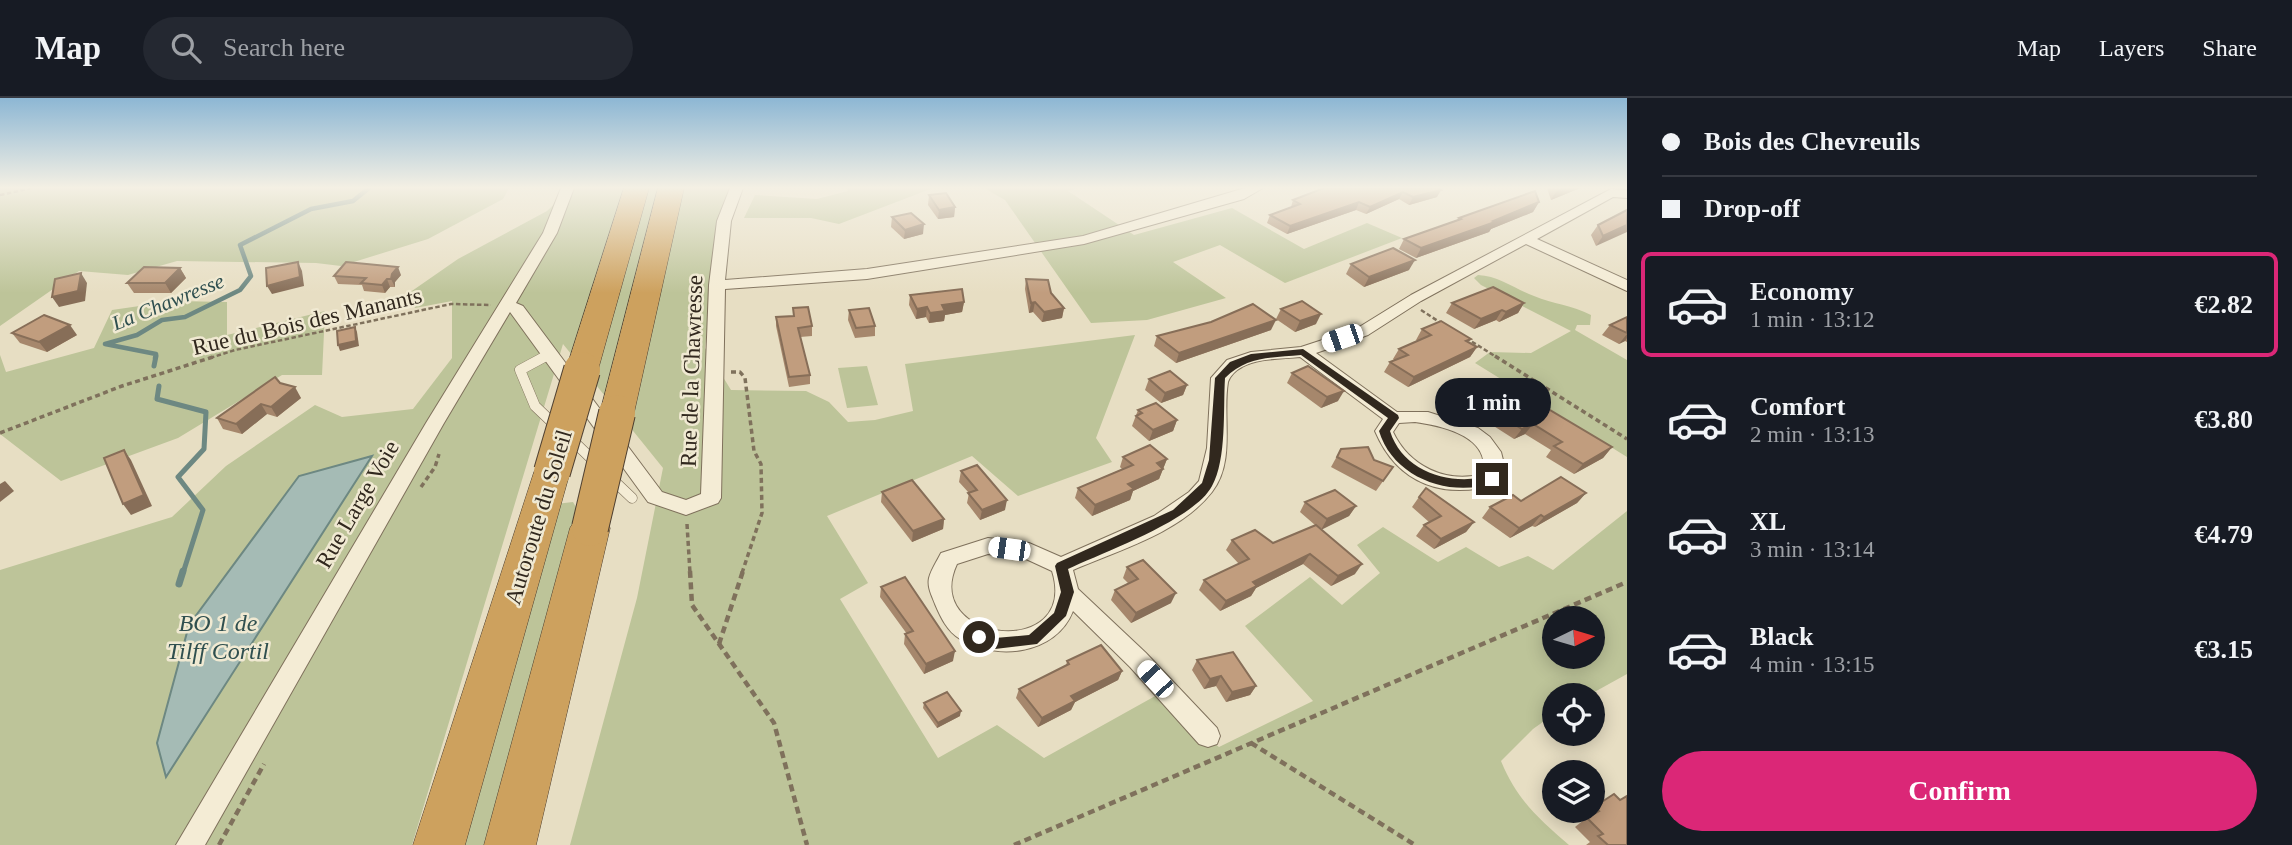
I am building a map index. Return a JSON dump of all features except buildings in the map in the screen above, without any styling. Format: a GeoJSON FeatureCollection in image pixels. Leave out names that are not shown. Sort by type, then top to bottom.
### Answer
{"type":"FeatureCollection","features":[{"type":"Feature","properties":{"kind":"highway","name":"Autoroute du Soleil"},"geometry":{"type":"LineString","coordinates":[[439,845],[626,223]]}},
{"type":"Feature","properties":{"kind":"highway","name":"Autoroute du Soleil"},"geometry":{"type":"LineString","coordinates":[[510,845],[590,528],[663,223]]}},
{"type":"Feature","properties":{"kind":"highway"},"geometry":{"type":"LineString","coordinates":[[626,375],[655,340],[686,223]]}},
{"type":"Feature","properties":{"kind":"street","name":"Rue Large Voie"},"geometry":{"type":"LineString","coordinates":[[190,845],[554,223]]}},
{"type":"Feature","properties":{"kind":"street","name":"Rue de la Chawresse"},"geometry":{"type":"LineString","coordinates":[[686,509],[711,498],[717,285],[724,223]]}},
{"type":"Feature","properties":{"kind":"street"},"geometry":{"type":"LineString","coordinates":[[717,285],[867,274],[1084,240],[1144,223]]}},
{"type":"Feature","properties":{"kind":"street"},"geometry":{"type":"LineString","coordinates":[[1061,566],[1067,592],[1060,616],[1032,640],[995,643],[963,631],[945,606],[939,581],[948,559],[988,546],[1029,551],[1061,566],[1177,513],[1207,485],[1214,460],[1220,378],[1233,364],[1251,357],[1303,352],[1362,332],[1408,302],[1556,223]]}},
{"type":"Feature","properties":{"kind":"street"},"geometry":{"type":"LineString","coordinates":[[1526,239],[1627,286]]}},
{"type":"Feature","properties":{"kind":"street"},"geometry":{"type":"LineString","coordinates":[[507,305],[517,309],[548,355],[655,497],[686,509]]}},
{"type":"Feature","properties":{"kind":"street"},"geometry":{"type":"LineString","coordinates":[[1303,352],[1394,418],[1434,418],[1458,426],[1479,438],[1491,451],[1496,468],[1492,479],[1480,483],[1458,484],[1433,479],[1415,471],[1400,461],[1389,445],[1384,431],[1394,418]]}},
{"type":"Feature","properties":{"kind":"street"},"geometry":{"type":"LineString","coordinates":[[1067,592],[1138,660],[1208,736]]}},
{"type":"Feature","properties":{"kind":"lane"},"geometry":{"type":"LineString","coordinates":[[548,355],[520,370],[535,406],[632,498]]}},
{"type":"Feature","properties":{"kind":"path"},"geometry":{"type":"LineString","coordinates":[[1408,302],[1443,324]]}},
{"type":"Feature","properties":{"kind":"path","name":"Rue du Bois des Manants"},"geometry":{"type":"LineString","coordinates":[[0,433],[122,386],[235,350],[451,304],[507,305]]}},
{"type":"Feature","properties":{"kind":"path"},"geometry":{"type":"LineString","coordinates":[[1466,338],[1627,439]]}},
{"type":"Feature","properties":{"kind":"path"},"geometry":{"type":"LineString","coordinates":[[715,371],[740,372],[745,378],[754,451],[761,464],[762,501],[762,513],[719,644]]}},
{"type":"Feature","properties":{"kind":"path"},"geometry":{"type":"LineString","coordinates":[[686,509],[692,605],[774,723],[807,845]]}},
{"type":"Feature","properties":{"kind":"path"},"geometry":{"type":"LineString","coordinates":[[1014,845],[1627,582]]}},
{"type":"Feature","properties":{"kind":"path"},"geometry":{"type":"LineString","coordinates":[[1251,743],[1415,845]]}},
{"type":"Feature","properties":{"kind":"green space"},"geometry":{"type":"Polygon","coordinates":[[[0,223],[458,223],[428,239],[341,266],[316,263],[177,261],[128,275],[79,271],[0,326],[0,223]]]}},
{"type":"Feature","properties":{"kind":"green space"},"geometry":{"type":"Polygon","coordinates":[[[525,223],[719,223],[705,348],[731,390],[806,391],[829,402],[848,422],[875,420],[913,411],[905,364],[1135,335],[1096,438],[1112,462],[1018,496],[972,456],[827,516],[868,583],[840,599],[938,758],[997,725],[1044,758],[1157,695],[1219,747],[1313,701],[1245,626],[1310,577],[1342,605],[1380,573],[1357,545],[1383,527],[1438,562],[1466,547],[1499,567],[1528,556],[1553,570],[1627,511],[1627,674],[1605,686],[1605,683],[1542,683],[1542,723],[1501,761],[1521,798],[1542,823],[1569,845],[570,845],[637,598],[663,468],[563,344],[412,845],[0,845],[0,570],[172,517],[226,466],[315,405],[342,417],[413,409],[452,358],[452,301],[415,308],[409,293],[458,259],[525,223]]]}},
{"type":"Feature","properties":{"kind":"green space"},"geometry":{"type":"Polygon","coordinates":[[[1021,223],[1116,223],[1134,235],[1178,223],[1258,223],[1304,249],[1367,223],[1402,238],[1285,283],[1220,245],[1173,262],[1226,298],[1147,320],[1091,323],[1021,223]]]}},
{"type":"Feature","properties":{"kind":"green space"},"geometry":{"type":"Polygon","coordinates":[[[1478,275],[1493,278],[1534,296],[1591,315],[1590,325],[1577,325],[1575,330],[1627,360],[1627,457],[1475,363],[1490,352],[1531,353],[1571,331],[1481,285],[1474,278],[1478,275]]]}},
{"type":"Feature","properties":{"kind":"green space"},"geometry":{"type":"Polygon","coordinates":[[[174,301],[227,302],[227,335],[325,311],[322,375],[282,375],[178,438],[61,481],[0,434],[0,355],[6,372],[94,348],[112,310],[174,301]]]}},
{"type":"Feature","properties":{"kind":"green space"},"geometry":{"type":"Polygon","coordinates":[[[867,366],[878,405],[847,408],[838,368],[867,366]]]}},
{"type":"Feature","properties":{"kind":"green space"},"geometry":{"type":"Polygon","coordinates":[[[573,502],[580,514],[495,845],[457,845],[556,504],[573,502]]]}},
{"type":"Feature","properties":{"kind":"water","name":"BO 1 de Tilff Cortil"},"geometry":{"type":"Polygon","coordinates":[[[372,456],[166,777],[157,743],[189,625],[299,476],[372,456]]]}},
{"type":"Feature","properties":{"kind":"waterway","name":"La Chawresse"},"geometry":{"type":"LineString","coordinates":[[155,358],[156,354],[105,344],[137,335],[162,320],[185,317],[240,290],[251,276],[240,245],[284,223]]}},
{"type":"Feature","properties":{"kind":"waterway","name":"La Chawresse"},"geometry":{"type":"LineString","coordinates":[[154,366],[156,356]]}},
{"type":"Feature","properties":{"kind":"waterway","name":"La Chawresse"},"geometry":{"type":"LineString","coordinates":[[159,386],[157,399],[206,412],[204,449],[178,477],[203,510],[183,573]]}},
{"type":"Feature","properties":{"kind":"waterway","name":"La Chawresse"},"geometry":{"type":"LineString","coordinates":[[179,584],[183,571]]}},
{"type":"Feature","properties":{"kind":"route"},"geometry":{"type":"LineString","coordinates":[[979,637],[995,643],[1032,640],[1060,616],[1067,592],[1061,566],[1177,513],[1207,485],[1214,460],[1220,378],[1233,364],[1251,357],[1303,352],[1394,418],[1384,431],[1389,445],[1400,461],[1433,479],[1458,484],[1480,483],[1492,479]]}}]}
